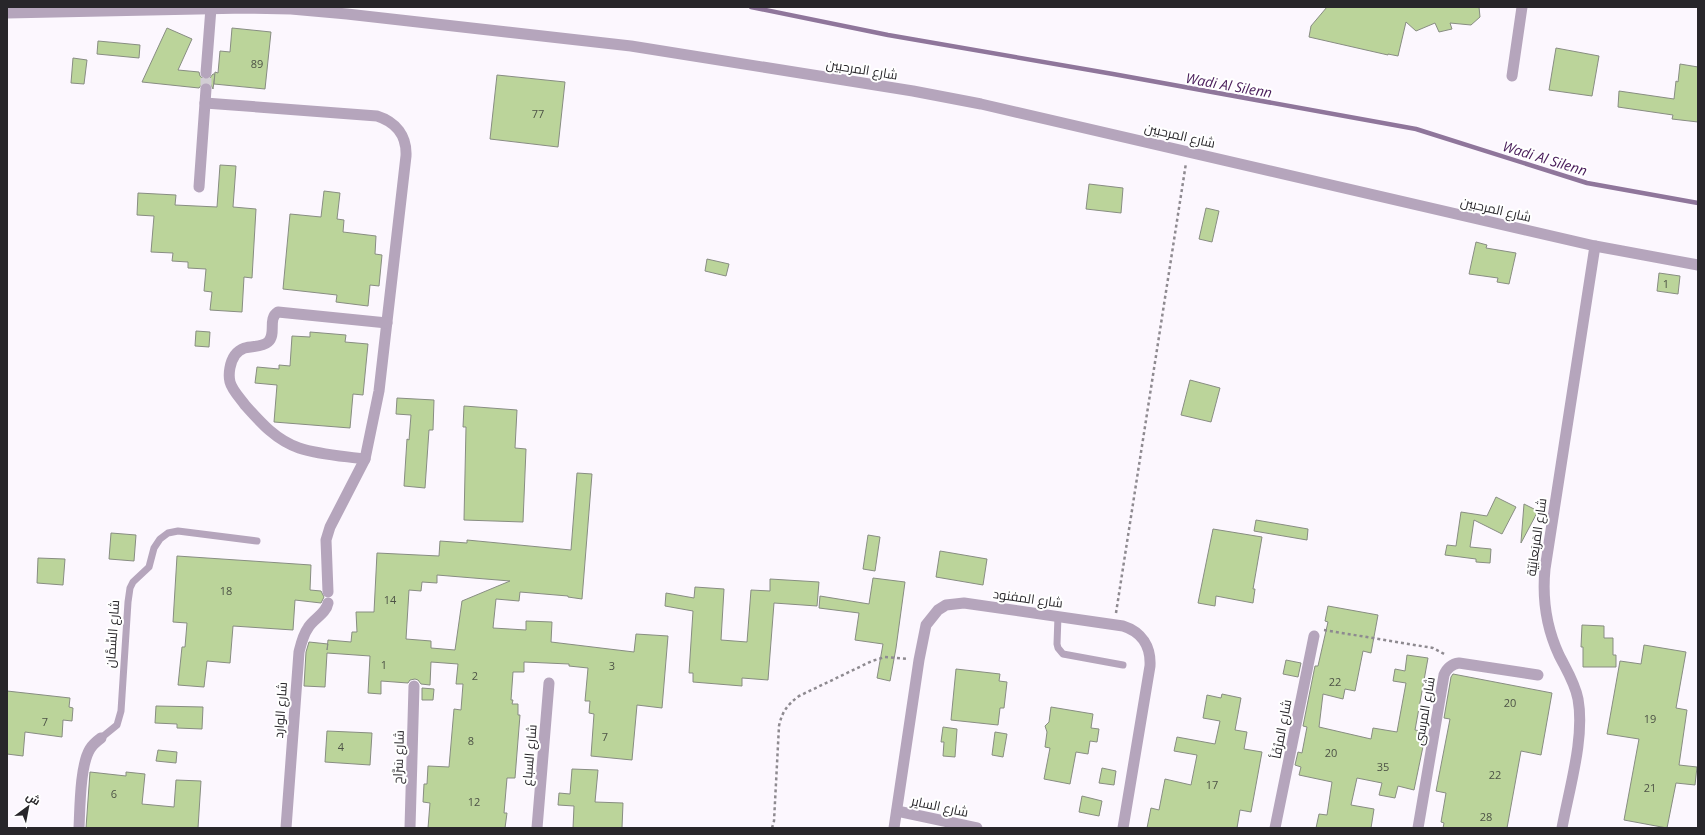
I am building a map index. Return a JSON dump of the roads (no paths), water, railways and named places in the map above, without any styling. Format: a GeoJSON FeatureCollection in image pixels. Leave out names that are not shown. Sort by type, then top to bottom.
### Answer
{"type":"FeatureCollection","features":[{"type":"Feature","properties":{"kind":"street"},"geometry":{"type":"LineString","coordinates":[[1512,76],[1522,7]]}},
{"type":"Feature","properties":{"kind":"street"},"geometry":{"type":"LineString","coordinates":[[206,73],[211,8]]}},
{"type":"Feature","properties":{"kind":"street","name":"شارع المرحبين"},"geometry":{"type":"LineString","coordinates":[[7,13],[211,8],[290,9],[631,46],[920,92],[981,104],[1595,246],[1698,265]]}},
{"type":"Feature","properties":{"kind":"street"},"geometry":{"type":"LineString","coordinates":[[199,187],[206,89]]}},
{"type":"Feature","properties":{"kind":"street"},"geometry":{"type":"LineString","coordinates":[[204,103],[377,116],[392,123],[398,128],[403,136],[406,149],[380,391],[365,459],[330,527],[326,540],[328,592]]}},
{"type":"Feature","properties":{"kind":"street","name":"شارع المَربَعانِيّة"},"geometry":{"type":"LineString","coordinates":[[1562,828],[1579,739],[1580,711],[1578,698],[1572,680],[1551,634],[1545,613],[1543,591],[1545,569],[1595,246]]}},
{"type":"Feature","properties":{"kind":"street"},"geometry":{"type":"LineString","coordinates":[[365,459],[310,451],[282,440],[265,427],[238,396],[232,387],[229,374],[232,361],[238,352],[249,346],[264,344],[270,340],[273,319],[278,312],[387,323]]}},
{"type":"Feature","properties":{"kind":"street","name":"شارع الوارد"},"geometry":{"type":"LineString","coordinates":[[286,828],[299,652],[306,630],[325,610],[328,603]]}},
{"type":"Feature","properties":{"kind":"street","name":"شارع المفنود"},"geometry":{"type":"LineString","coordinates":[[894,828],[919,660],[926,625],[938,610],[946,605],[964,603],[1114,624],[1130,628],[1142,638],[1149,651],[1150,659],[1123,828]]}},
{"type":"Feature","properties":{"kind":"street","name":"شارع المرْفَأ"},"geometry":{"type":"LineString","coordinates":[[1275,828],[1314,636]]}},
{"type":"Feature","properties":{"kind":"street","name":"شارع المرسى"},"geometry":{"type":"LineString","coordinates":[[1418,828],[1446,670],[1454,664],[1463,663],[1538,675]]}},
{"type":"Feature","properties":{"kind":"street","name":"شارع السباع"},"geometry":{"type":"LineString","coordinates":[[536,828],[549,683]]}},
{"type":"Feature","properties":{"kind":"street","name":"شارع سَرَّاح"},"geometry":{"type":"LineString","coordinates":[[410,828],[414,686]]}},
{"type":"Feature","properties":{"kind":"street","name":"شارع السِّمَّان"},"geometry":{"type":"LineString","coordinates":[[79,828],[83,775],[87,756],[90,749],[101,738]]}},
{"type":"Feature","properties":{"kind":"street","name":"شارع الساير"},"geometry":{"type":"LineString","coordinates":[[897,811],[977,828]]}},
{"type":"Feature","properties":{"kind":"lane","name":"شارع السِّمَّان"},"geometry":{"type":"LineString","coordinates":[[101,738],[117,725],[121,711],[130,588],[133,582],[149,567],[154,548],[160,539],[168,533],[178,531],[257,542]]}},
{"type":"Feature","properties":{"kind":"lane"},"geometry":{"type":"LineString","coordinates":[[1058,616],[1057,644],[1058,648],[1064,654],[1123,666]]}},
{"type":"Feature","properties":{"kind":"waterway","name":"Wadi Al Silenn"},"geometry":{"type":"LineString","coordinates":[[751,7],[888,35],[1416,129],[1587,183],[1698,203]]}},
{"type":"Feature","properties":{"kind":"tunnel"},"geometry":{"type":"LineString","coordinates":[[206,73],[206,89]]}}]}
